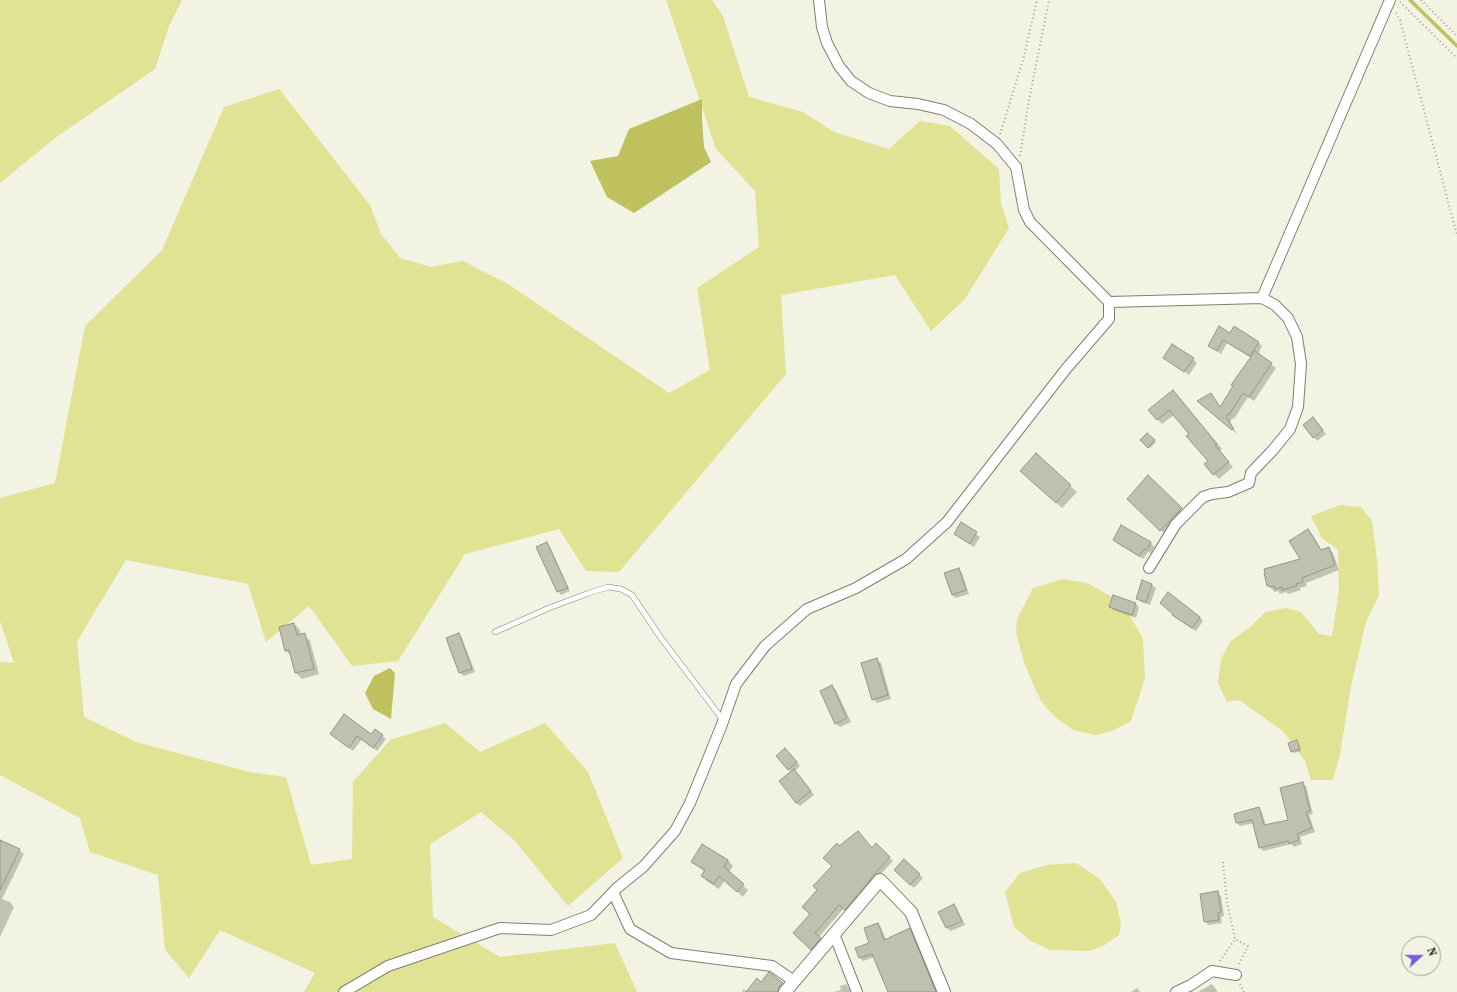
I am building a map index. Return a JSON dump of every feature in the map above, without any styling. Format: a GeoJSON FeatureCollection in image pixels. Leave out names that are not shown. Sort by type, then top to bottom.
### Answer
{"type":"FeatureCollection","features":[{"type":"Feature","properties":{"kind":"street"},"geometry":{"type":"LineString","coordinates":[[819,0],[822,27],[827,43],[839,66],[851,81],[869,93],[890,101],[918,104],[944,110],[971,124],[997,144],[1016,166],[1024,210],[1030,222],[1110,302],[1262,298],[1275,305],[1288,318],[1297,337],[1301,364],[1298,408],[1290,429],[1274,450],[1251,473],[1249,483],[1228,492],[1203,497],[1176,524],[1149,568]]}},
{"type":"Feature","properties":{"kind":"street"},"geometry":{"type":"LineString","coordinates":[[1262,298],[1392,1]]}},
{"type":"Feature","properties":{"kind":"street"},"geometry":{"type":"LineString","coordinates":[[344,992],[388,966],[500,928],[551,930],[590,915],[613,892],[644,866],[674,831],[690,803],[736,684],[765,646],[807,609],[856,588],[906,559],[947,522],[1066,369],[1109,319],[1110,302]]}},
{"type":"Feature","properties":{"kind":"street"},"geometry":{"type":"LineString","coordinates":[[785,992],[880,880],[911,912],[944,992]]}},
{"type":"Feature","properties":{"kind":"street"},"geometry":{"type":"LineString","coordinates":[[613,892],[630,930],[671,953],[772,966],[794,981]]}},
{"type":"Feature","properties":{"kind":"street"},"geometry":{"type":"LineString","coordinates":[[834,934],[857,992]]}},
{"type":"Feature","properties":{"kind":"street"},"geometry":{"type":"LineString","coordinates":[[1176,992],[1191,985],[1212,971],[1236,975]]}},
{"type":"Feature","properties":{"kind":"lane"},"geometry":{"type":"LineString","coordinates":[[495,632],[535,616],[549,608],[589,593],[608,587],[621,589],[632,595],[661,638],[723,720]]}},
{"type":"Feature","properties":{"kind":"path"},"geometry":{"type":"LineString","coordinates":[[997,144],[1023,60],[1037,0]]}},
{"type":"Feature","properties":{"kind":"path"},"geometry":{"type":"LineString","coordinates":[[1016,166],[1021,155],[1029,100],[1049,0]]}},
{"type":"Feature","properties":{"kind":"path"},"geometry":{"type":"LineString","coordinates":[[1421,0],[1457,36]]}},
{"type":"Feature","properties":{"kind":"path"},"geometry":{"type":"LineString","coordinates":[[1392,1],[1457,58]]}},
{"type":"Feature","properties":{"kind":"path"},"geometry":{"type":"LineString","coordinates":[[1392,1],[1400,20],[1457,235]]}},
{"type":"Feature","properties":{"kind":"path"},"geometry":{"type":"LineString","coordinates":[[1212,971],[1235,939],[1227,902],[1223,862]]}},
{"type":"Feature","properties":{"kind":"path"},"geometry":{"type":"LineString","coordinates":[[1235,939],[1248,946],[1236,975],[1244,992],[1246,992]]}},
{"type":"Feature","properties":{"kind":"green space"},"geometry":{"type":"Polygon","coordinates":[[[0,0],[182,0],[169,26],[155,69],[55,138],[0,183],[0,0]]]}},
{"type":"Feature","properties":{"kind":"green space"},"geometry":{"type":"Polygon","coordinates":[[[666,0],[712,0],[723,16],[749,97],[803,112],[834,132],[889,149],[920,121],[950,126],[999,169],[1001,203],[1009,228],[965,299],[931,331],[895,275],[781,295],[786,374],[619,572],[586,571],[559,529],[465,554],[398,661],[352,666],[309,606],[266,642],[248,584],[126,560],[77,641],[84,717],[136,742],[249,772],[286,777],[311,865],[352,859],[353,782],[390,740],[445,723],[480,752],[545,723],[588,772],[623,858],[568,906],[515,841],[481,812],[430,844],[433,917],[500,957],[615,943],[637,992],[304,992],[315,973],[220,930],[189,978],[165,950],[158,875],[90,852],[80,818],[0,775],[0,662],[14,663],[0,621],[0,498],[55,483],[85,326],[162,250],[224,107],[279,89],[370,205],[381,234],[400,258],[431,267],[463,261],[508,284],[669,393],[710,370],[697,288],[759,247],[755,191],[716,149],[666,0]]]}},
{"type":"Feature","properties":{"kind":"green space"},"geometry":{"type":"Polygon","coordinates":[[[1340,505],[1361,507],[1372,521],[1377,559],[1379,595],[1366,622],[1351,686],[1340,754],[1333,780],[1311,780],[1305,761],[1283,731],[1239,700],[1227,702],[1218,683],[1221,659],[1230,642],[1250,627],[1265,612],[1286,608],[1301,612],[1319,634],[1332,636],[1339,590],[1338,550],[1322,538],[1311,516],[1340,505]]]}},
{"type":"Feature","properties":{"kind":"green space"},"geometry":{"type":"Polygon","coordinates":[[[1063,579],[1087,583],[1122,602],[1143,639],[1145,679],[1131,721],[1112,731],[1095,735],[1073,730],[1054,716],[1041,701],[1024,662],[1016,633],[1017,619],[1033,588],[1063,579]]]}},
{"type":"Feature","properties":{"kind":"green space"},"geometry":{"type":"Polygon","coordinates":[[[1076,863],[1100,879],[1116,902],[1121,923],[1119,935],[1103,946],[1089,951],[1050,950],[1031,941],[1014,927],[1005,892],[1020,873],[1047,865],[1076,863]]]}},
{"type":"Feature","properties":{"kind":"shaded area"},"geometry":{"type":"Polygon","coordinates":[[[702,99],[704,147],[711,162],[634,213],[607,197],[590,161],[618,156],[629,129],[702,99]]]}},
{"type":"Feature","properties":{"kind":"shaded area"},"geometry":{"type":"Polygon","coordinates":[[[390,668],[395,673],[391,719],[373,709],[365,693],[374,676],[390,668]]]}},
{"type":"Feature","properties":{"kind":"building"},"geometry":{"type":"Polygon","coordinates":[[[1219,326],[1230,333],[1234,326],[1259,342],[1250,356],[1223,340],[1217,351],[1208,346],[1219,326]]]}},
{"type":"Feature","properties":{"kind":"building"},"geometry":{"type":"Polygon","coordinates":[[[1172,344],[1194,358],[1184,372],[1163,358],[1172,344]]]}},
{"type":"Feature","properties":{"kind":"building"},"geometry":{"type":"Polygon","coordinates":[[[1255,351],[1272,363],[1249,397],[1243,393],[1229,415],[1228,414],[1226,416],[1233,428],[1232,430],[1197,401],[1211,393],[1220,407],[1233,386],[1231,385],[1255,351]]]}},
{"type":"Feature","properties":{"kind":"building"},"geometry":{"type":"Polygon","coordinates":[[[1173,390],[1217,444],[1215,445],[1229,462],[1213,475],[1204,464],[1208,461],[1186,436],[1189,434],[1169,410],[1157,420],[1148,410],[1173,390]]]}},
{"type":"Feature","properties":{"kind":"building"},"geometry":{"type":"Polygon","coordinates":[[[1313,417],[1323,430],[1313,438],[1303,425],[1313,417]]]}},
{"type":"Feature","properties":{"kind":"building"},"geometry":{"type":"Polygon","coordinates":[[[1147,433],[1155,440],[1148,448],[1140,440],[1147,433]]]}},
{"type":"Feature","properties":{"kind":"building"},"geometry":{"type":"Polygon","coordinates":[[[1036,453],[1071,485],[1056,503],[1020,471],[1036,453]]]}},
{"type":"Feature","properties":{"kind":"building"},"geometry":{"type":"Polygon","coordinates":[[[1148,475],[1182,508],[1160,531],[1127,499],[1148,475]]]}},
{"type":"Feature","properties":{"kind":"building"},"geometry":{"type":"Polygon","coordinates":[[[961,522],[977,532],[970,544],[954,534],[961,522]]]}},
{"type":"Feature","properties":{"kind":"building"},"geometry":{"type":"Polygon","coordinates":[[[1121,525],[1151,542],[1147,550],[1144,549],[1139,556],[1113,540],[1121,525]]]}},
{"type":"Feature","properties":{"kind":"building"},"geometry":{"type":"Polygon","coordinates":[[[1308,529],[1321,550],[1329,547],[1335,565],[1302,578],[1303,582],[1296,584],[1297,586],[1282,590],[1282,587],[1275,589],[1274,586],[1267,586],[1264,569],[1300,559],[1289,541],[1308,529]]]}},
{"type":"Feature","properties":{"kind":"building"},"geometry":{"type":"Polygon","coordinates":[[[547,542],[568,588],[557,592],[536,547],[547,542]]]}},
{"type":"Feature","properties":{"kind":"building"},"geometry":{"type":"Polygon","coordinates":[[[959,568],[966,590],[952,595],[944,573],[959,568]]]}},
{"type":"Feature","properties":{"kind":"building"},"geometry":{"type":"Polygon","coordinates":[[[1142,580],[1152,584],[1146,602],[1136,599],[1142,580]]]}},
{"type":"Feature","properties":{"kind":"building"},"geometry":{"type":"Polygon","coordinates":[[[1168,592],[1200,617],[1192,628],[1172,615],[1173,614],[1160,603],[1168,592]]]}},
{"type":"Feature","properties":{"kind":"building"},"geometry":{"type":"Polygon","coordinates":[[[1113,595],[1136,603],[1132,615],[1109,607],[1113,595]]]}},
{"type":"Feature","properties":{"kind":"building"},"geometry":{"type":"Polygon","coordinates":[[[294,623],[297,635],[305,633],[314,669],[295,673],[289,650],[285,651],[279,627],[294,623]]]}},
{"type":"Feature","properties":{"kind":"building"},"geometry":{"type":"Polygon","coordinates":[[[459,633],[472,669],[459,673],[446,638],[459,633]]]}},
{"type":"Feature","properties":{"kind":"building"},"geometry":{"type":"Polygon","coordinates":[[[877,658],[888,695],[872,700],[861,663],[877,658]]]}},
{"type":"Feature","properties":{"kind":"building"},"geometry":{"type":"Polygon","coordinates":[[[832,685],[847,718],[835,724],[820,691],[832,685]]]}},
{"type":"Feature","properties":{"kind":"building"},"geometry":{"type":"Polygon","coordinates":[[[344,714],[371,734],[375,729],[383,735],[373,748],[357,736],[349,748],[330,734],[344,714]]]}},
{"type":"Feature","properties":{"kind":"building"},"geometry":{"type":"Polygon","coordinates":[[[1297,740],[1300,749],[1291,752],[1288,743],[1297,740]]]}},
{"type":"Feature","properties":{"kind":"building"},"geometry":{"type":"Polygon","coordinates":[[[785,748],[797,762],[788,770],[776,756],[785,748]]]}},
{"type":"Feature","properties":{"kind":"building"},"geometry":{"type":"Polygon","coordinates":[[[794,769],[811,791],[796,803],[779,781],[794,769]]]}},
{"type":"Feature","properties":{"kind":"building"},"geometry":{"type":"Polygon","coordinates":[[[1303,782],[1310,811],[1306,812],[1312,828],[1297,834],[1299,840],[1289,844],[1288,841],[1259,848],[1252,820],[1236,823],[1234,814],[1259,807],[1264,825],[1288,820],[1280,788],[1303,782]]]}},
{"type":"Feature","properties":{"kind":"building"},"geometry":{"type":"Polygon","coordinates":[[[858,831],[872,848],[876,843],[890,857],[845,910],[839,905],[815,933],[821,938],[811,950],[793,933],[810,914],[802,907],[817,890],[813,886],[832,866],[823,858],[837,843],[839,846],[858,831]]]}},
{"type":"Feature","properties":{"kind":"building"},"geometry":{"type":"Polygon","coordinates":[[[0,840],[20,849],[0,890],[0,840]]]}},
{"type":"Feature","properties":{"kind":"building"},"geometry":{"type":"Polygon","coordinates":[[[702,844],[728,860],[724,867],[744,884],[737,892],[719,876],[714,884],[701,876],[705,870],[691,862],[702,844]]]}},
{"type":"Feature","properties":{"kind":"building"},"geometry":{"type":"Polygon","coordinates":[[[904,859],[920,874],[910,885],[894,870],[904,859]]]}},
{"type":"Feature","properties":{"kind":"building"},"geometry":{"type":"Polygon","coordinates":[[[1218,891],[1221,912],[1218,913],[1219,920],[1204,922],[1200,894],[1218,891]]]}},
{"type":"Feature","properties":{"kind":"building"},"geometry":{"type":"Polygon","coordinates":[[[954,904],[962,921],[946,928],[938,912],[954,904]]]}},
{"type":"Feature","properties":{"kind":"building"},"geometry":{"type":"Polygon","coordinates":[[[878,923],[884,940],[910,928],[936,992],[888,992],[872,954],[859,958],[855,948],[869,943],[864,928],[878,923]]]}},
{"type":"Feature","properties":{"kind":"building"},"geometry":{"type":"Polygon","coordinates":[[[769,972],[783,983],[779,987],[778,992],[746,992],[757,978],[761,982],[769,972]]]}},
{"type":"Feature","properties":{"kind":"waterway"},"geometry":{"type":"LineString","coordinates":[[1410,0],[1457,46]]}}]}
